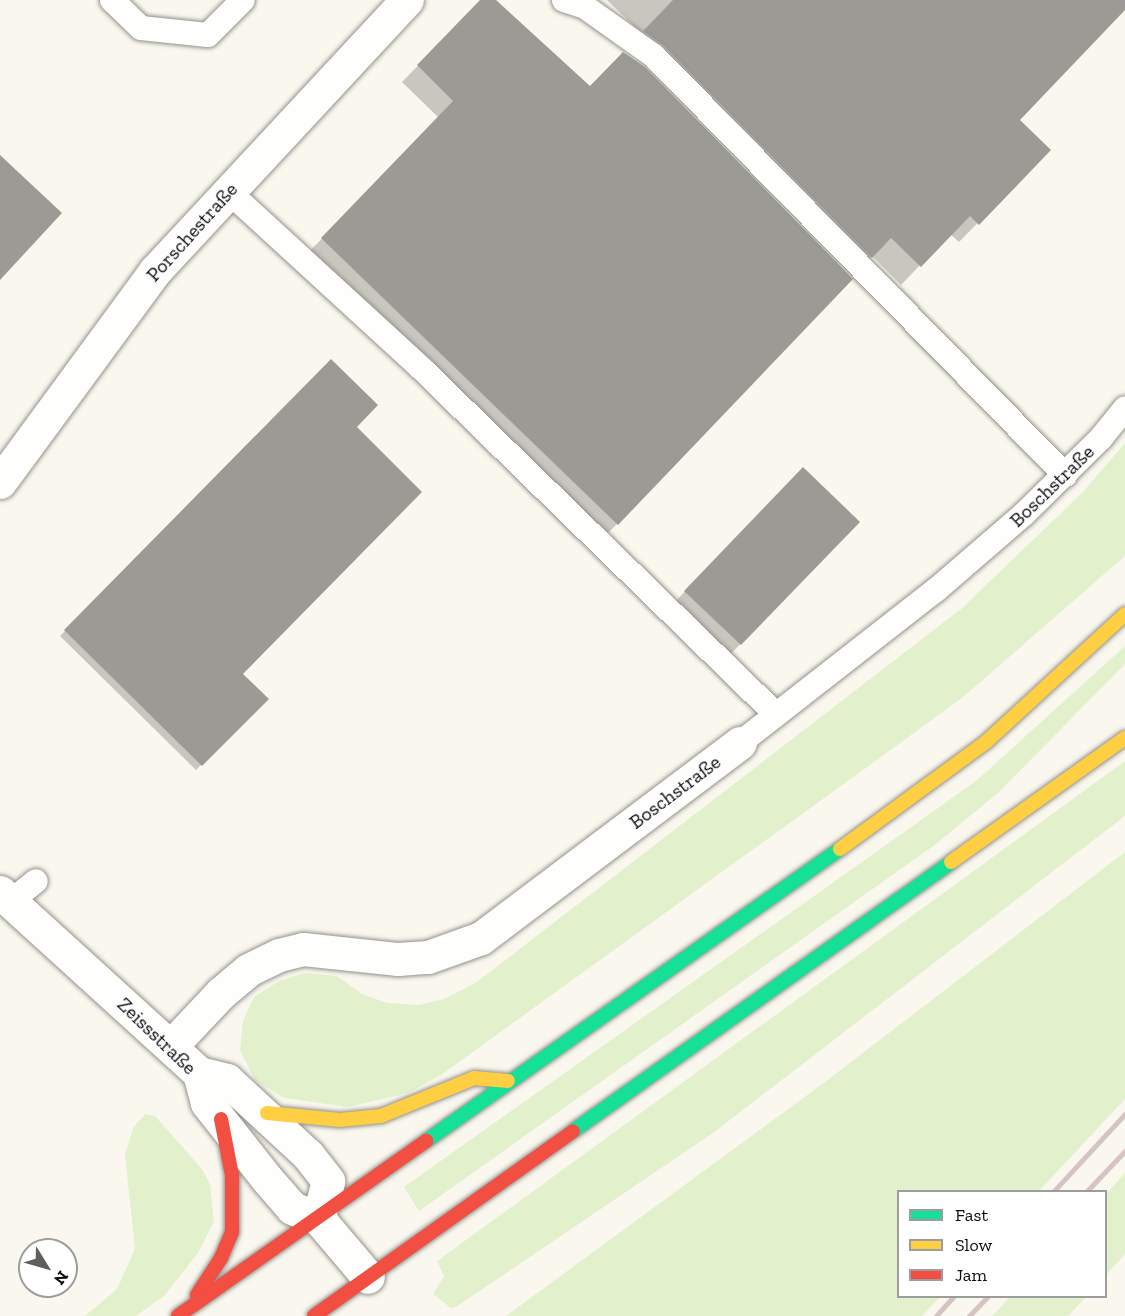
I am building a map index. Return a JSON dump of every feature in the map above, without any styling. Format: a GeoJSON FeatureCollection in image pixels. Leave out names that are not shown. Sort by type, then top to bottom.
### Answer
{"type":"FeatureCollection","features":[{"type":"Feature","properties":{"kind":"main road"},"geometry":{"type":"LineString","coordinates":[[181,1314],[904,804],[986,742],[1125,614]]}},
{"type":"Feature","properties":{"kind":"main road"},"geometry":{"type":"LineString","coordinates":[[314,1316],[1125,738]]}},
{"type":"Feature","properties":{"kind":"main road"},"geometry":{"type":"LineString","coordinates":[[267,1113],[340,1120],[381,1116],[474,1078],[508,1082]]}},
{"type":"Feature","properties":{"kind":"main road"},"geometry":{"type":"LineString","coordinates":[[181,1314],[206,1284],[232,1232],[232,1175],[220,1119]]}},
{"type":"Feature","properties":{"kind":"street","name":"Porschestraße"},"geometry":{"type":"LineString","coordinates":[[0,482],[155,271],[407,0]]}},
{"type":"Feature","properties":{"kind":"street","name":"Boschstraße"},"geometry":{"type":"LineString","coordinates":[[171,1046],[220,993],[248,970],[279,955],[303,949],[398,959],[428,957],[481,938],[740,743]]}},
{"type":"Feature","properties":{"kind":"street","name":"Zeissstraße"},"geometry":{"type":"LineString","coordinates":[[5,897],[199,1073],[207,1103],[292,1208],[318,1218],[368,1277]]}},
{"type":"Feature","properties":{"kind":"street"},"geometry":{"type":"LineString","coordinates":[[199,1073],[227,1080],[267,1113],[328,1181],[318,1218]]}},
{"type":"Feature","properties":{"kind":"lane"},"geometry":{"type":"LineString","coordinates":[[112,0],[141,28],[208,35],[243,0]]}},
{"type":"Feature","properties":{"kind":"lane"},"geometry":{"type":"LineString","coordinates":[[564,0],[585,7],[654,56],[1065,475]]}},
{"type":"Feature","properties":{"kind":"lane"},"geometry":{"type":"LineString","coordinates":[[228,191],[422,369],[776,715]]}},
{"type":"Feature","properties":{"kind":"lane","name":"Boschstraße"},"geometry":{"type":"LineString","coordinates":[[740,743],[936,590],[1065,475],[1125,408]]}},
{"type":"Feature","properties":{"kind":"lane"},"geometry":{"type":"LineString","coordinates":[[5,897],[36,880]]}},
{"type":"Feature","properties":{"kind":"green space"},"geometry":{"type":"Polygon","coordinates":[[[1125,443],[1125,556],[962,698],[441,1075],[408,1093],[348,1107],[284,1098],[255,1080],[240,1050],[243,1021],[254,997],[279,981],[305,973],[337,976],[362,994],[387,1003],[418,1005],[444,999],[477,982],[961,609],[1083,492],[1125,443]]]}},
{"type":"Feature","properties":{"kind":"green space"},"geometry":{"type":"Polygon","coordinates":[[[1125,646],[1125,664],[999,792],[936,844],[419,1211],[404,1187],[976,781],[1125,646]]]}},
{"type":"Feature","properties":{"kind":"green space"},"geometry":{"type":"Polygon","coordinates":[[[1125,761],[1125,816],[713,1133],[456,1307],[451,1308],[433,1294],[444,1276],[437,1261],[1125,761]]]}},
{"type":"Feature","properties":{"kind":"green space"},"geometry":{"type":"Polygon","coordinates":[[[1125,852],[1125,1099],[1040,1190],[897,1190],[897,1298],[939,1298],[922,1316],[506,1316],[825,1082],[1125,852]]]}},
{"type":"Feature","properties":{"kind":"green space"},"geometry":{"type":"Polygon","coordinates":[[[145,1114],[155,1116],[202,1169],[210,1184],[214,1221],[198,1253],[164,1296],[136,1316],[85,1316],[117,1289],[135,1249],[125,1155],[133,1128],[145,1114]]]}},
{"type":"Feature","properties":{"kind":"green space"},"geometry":{"type":"Polygon","coordinates":[[[1125,1173],[1125,1254],[1107,1274],[1107,1193],[1125,1173]]]}},
{"type":"Feature","properties":{"kind":"green space"},"geometry":{"type":"Polygon","coordinates":[[[1009,1298],[1085,1298],[1068,1316],[992,1316],[1009,1298]]]}},
{"type":"Feature","properties":{"kind":"building"},"geometry":{"type":"Polygon","coordinates":[[[480,0],[496,0],[590,86],[623,52],[645,67],[853,279],[618,525],[321,238],[453,101],[417,65],[480,0]]]}},
{"type":"Feature","properties":{"kind":"building"},"geometry":{"type":"Polygon","coordinates":[[[673,0],[1125,0],[1125,10],[1020,120],[1051,150],[979,225],[970,216],[921,267],[891,238],[872,258],[664,46],[643,31],[673,0]]]}},
{"type":"Feature","properties":{"kind":"building"},"geometry":{"type":"Polygon","coordinates":[[[0,155],[62,213],[0,280],[0,155]]]}},
{"type":"Feature","properties":{"kind":"building"},"geometry":{"type":"Polygon","coordinates":[[[331,359],[378,405],[357,427],[422,492],[243,674],[269,699],[202,766],[64,630],[331,359]]]}},
{"type":"Feature","properties":{"kind":"building"},"geometry":{"type":"Polygon","coordinates":[[[803,467],[860,522],[741,645],[684,591],[803,467]]]}},
{"type":"Feature","properties":{"kind":"railway"},"geometry":{"type":"LineString","coordinates":[[1055,1190],[1125,1114]]}},
{"type":"Feature","properties":{"kind":"railway"},"geometry":{"type":"LineString","coordinates":[[1088,1190],[1125,1151]]}},
{"type":"Feature","properties":{"kind":"railway"},"geometry":{"type":"LineString","coordinates":[[936,1316],[952,1298]]}},
{"type":"Feature","properties":{"kind":"railway"},"geometry":{"type":"LineString","coordinates":[[969,1316],[986,1298]]}},
{"type":"Feature","properties":{"kind":"traffic: fast"},"geometry":{"type":"LineString","coordinates":[[426,1141],[840,849]]}},
{"type":"Feature","properties":{"kind":"traffic: fast"},"geometry":{"type":"LineString","coordinates":[[573,1131],[951,862]]}},
{"type":"Feature","properties":{"kind":"traffic: slow"},"geometry":{"type":"LineString","coordinates":[[840,849],[986,742],[1125,614]]}},
{"type":"Feature","properties":{"kind":"traffic: slow"},"geometry":{"type":"LineString","coordinates":[[951,862],[1125,738]]}},
{"type":"Feature","properties":{"kind":"traffic: slow"},"geometry":{"type":"LineString","coordinates":[[267,1113],[340,1120],[381,1116],[474,1078],[508,1081]]}},
{"type":"Feature","properties":{"kind":"traffic: jam"},"geometry":{"type":"LineString","coordinates":[[197,1295],[221,1258],[232,1232],[232,1175],[221,1119]]}},
{"type":"Feature","properties":{"kind":"traffic: jam"},"geometry":{"type":"LineString","coordinates":[[314,1316],[573,1131]]}},
{"type":"Feature","properties":{"kind":"traffic: jam"},"geometry":{"type":"LineString","coordinates":[[178,1316],[426,1141]]}}]}
